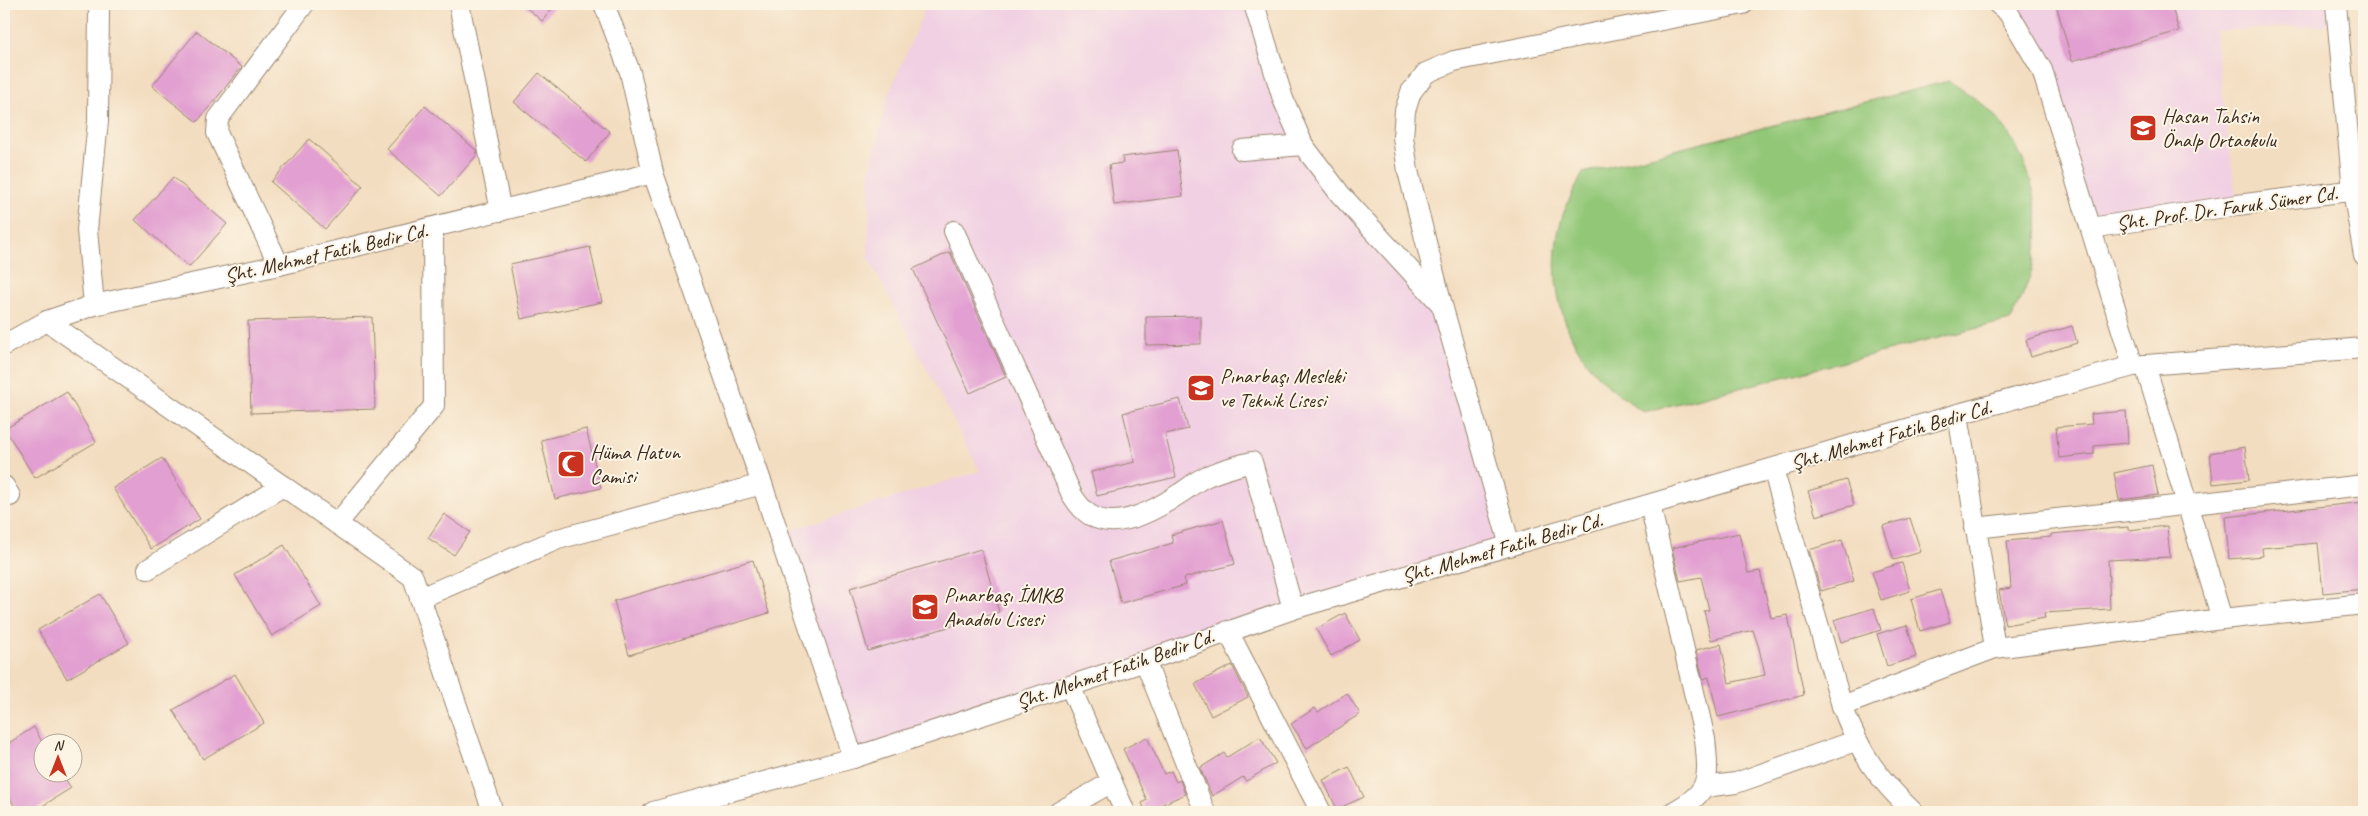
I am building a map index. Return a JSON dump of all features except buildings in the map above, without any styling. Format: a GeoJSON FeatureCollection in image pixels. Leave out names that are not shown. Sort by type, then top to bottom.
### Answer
{"type":"FeatureCollection","features":[{"type":"Feature","properties":{"kind":"street"},"geometry":{"type":"LineString","coordinates":[[94,305],[87,230],[98,121],[99,4]]}},
{"type":"Feature","properties":{"kind":"street"},"geometry":{"type":"LineString","coordinates":[[279,265],[217,134],[218,120],[304,4]]}},
{"type":"Feature","properties":{"kind":"street"},"geometry":{"type":"LineString","coordinates":[[459,4],[500,211]]}},
{"type":"Feature","properties":{"kind":"street"},"geometry":{"type":"LineString","coordinates":[[604,4],[630,72],[653,173],[762,484],[853,758]]}},
{"type":"Feature","properties":{"kind":"street"},"geometry":{"type":"LineString","coordinates":[[1254,4],[1283,98],[1303,145],[1340,194],[1442,305]]}},
{"type":"Feature","properties":{"kind":"street"},"geometry":{"type":"LineString","coordinates":[[1510,546],[1442,305],[1408,171],[1403,137],[1404,111],[1411,92],[1426,72],[1454,61],[1743,4]]}},
{"type":"Feature","properties":{"kind":"street"},"geometry":{"type":"LineString","coordinates":[[1998,4],[2008,12],[2042,70],[2091,228],[2187,504],[2222,619]]}},
{"type":"Feature","properties":{"kind":"street"},"geometry":{"type":"LineString","coordinates":[[2336,4],[2359,190],[2364,255]]}},
{"type":"Feature","properties":{"kind":"street"},"geometry":{"type":"LineString","coordinates":[[1242,150],[1303,145]]}},
{"type":"Feature","properties":{"kind":"street","name":"Şht. Mehmet Fatih Bedir Cd."},"geometry":{"type":"LineString","coordinates":[[4,345],[47,321],[94,305],[279,265],[653,173]]}},
{"type":"Feature","properties":{"kind":"street","name":"Şht. Prof. Dr. Faruk Sümer Cd."},"geometry":{"type":"LineString","coordinates":[[2091,228],[2237,205],[2359,190]]}},
{"type":"Feature","properties":{"kind":"street"},"geometry":{"type":"LineString","coordinates":[[337,524],[434,406],[433,228]]}},
{"type":"Feature","properties":{"kind":"street"},"geometry":{"type":"LineString","coordinates":[[954,231],[1072,495],[1082,509],[1100,519],[1122,520],[1133,517],[1155,509],[1203,478],[1222,470],[1252,462],[1293,609]]}},
{"type":"Feature","properties":{"kind":"street"},"geometry":{"type":"LineString","coordinates":[[47,321],[413,577],[493,812]]}},
{"type":"Feature","properties":{"kind":"street","name":"Şht. Mehmet Fatih Bedir Cd."},"geometry":{"type":"LineString","coordinates":[[653,812],[853,758],[1145,662],[1293,609],[1958,414],[2139,366],[2364,348]]}},
{"type":"Feature","properties":{"kind":"street"},"geometry":{"type":"LineString","coordinates":[[1958,414],[1995,648]]}},
{"type":"Feature","properties":{"kind":"street"},"geometry":{"type":"LineString","coordinates":[[1772,469],[1842,706],[1855,741],[1871,766],[1888,787],[1914,812]]}},
{"type":"Feature","properties":{"kind":"street"},"geometry":{"type":"LineString","coordinates":[[420,598],[558,539],[762,484]]}},
{"type":"Feature","properties":{"kind":"street"},"geometry":{"type":"LineString","coordinates":[[1975,528],[2364,485]]}},
{"type":"Feature","properties":{"kind":"street"},"geometry":{"type":"LineString","coordinates":[[148,569],[283,486]]}},
{"type":"Feature","properties":{"kind":"street"},"geometry":{"type":"LineString","coordinates":[[1650,505],[1705,739],[1707,770],[1704,788],[1691,801],[1673,812]]}},
{"type":"Feature","properties":{"kind":"street"},"geometry":{"type":"LineString","coordinates":[[1842,706],[1995,648],[2222,619],[2364,604]]}},
{"type":"Feature","properties":{"kind":"street"},"geometry":{"type":"LineString","coordinates":[[1228,631],[1321,812]]}},
{"type":"Feature","properties":{"kind":"street"},"geometry":{"type":"LineString","coordinates":[[1145,662],[1205,812]]}},
{"type":"Feature","properties":{"kind":"street"},"geometry":{"type":"LineString","coordinates":[[1070,686],[1125,812]]}},
{"type":"Feature","properties":{"kind":"street"},"geometry":{"type":"LineString","coordinates":[[1704,788],[1736,783],[1855,741]]}},
{"type":"Feature","properties":{"kind":"street"},"geometry":{"type":"LineString","coordinates":[[1059,812],[1112,782]]}},
{"type":"Feature","properties":{"kind":"shaded area","name":"Pınarbaşı Mesleki ve Teknik Lisesi"},"geometry":{"type":"Polygon","coordinates":[[[927,4],[1254,4],[1303,145],[1442,305],[1510,546],[853,758],[778,534],[980,471],[868,257],[870,170],[888,96],[927,4]]]}},
{"type":"Feature","properties":{"kind":"shaded area","name":"Hasan Tahsin Önalp Ortaokulu"},"geometry":{"type":"Polygon","coordinates":[[[1998,4],[2336,4],[2338,24],[2214,31],[2237,205],[2091,228],[2042,70],[1998,4]]]}},
{"type":"Feature","properties":{"kind":"green space"},"geometry":{"type":"Polygon","coordinates":[[[1949,81],[1987,108],[2006,130],[2026,167],[2032,187],[2038,228],[2036,249],[2028,283],[2010,320],[1644,412],[1612,389],[1588,364],[1576,346],[1560,306],[1555,263],[1561,221],[1583,173],[1949,81]]]}},
{"type":"Feature","properties":{"kind":"place","name":"Hasan Tahsin Önalp Ortaokulu"},"geometry":{"type":"Point","coordinates":[2143,128]}},
{"type":"Feature","properties":{"kind":"place","name":"Pınarbaşı Mesleki ve Teknik Lisesi"},"geometry":{"type":"Point","coordinates":[1201,388]}},
{"type":"Feature","properties":{"kind":"place","name":"Hüma Hatun Camisi"},"geometry":{"type":"Point","coordinates":[571,464]}},
{"type":"Feature","properties":{"kind":"place","name":"Pınarbaşı İMKB Anadolu Lisesi"},"geometry":{"type":"Point","coordinates":[925,607]}}]}
